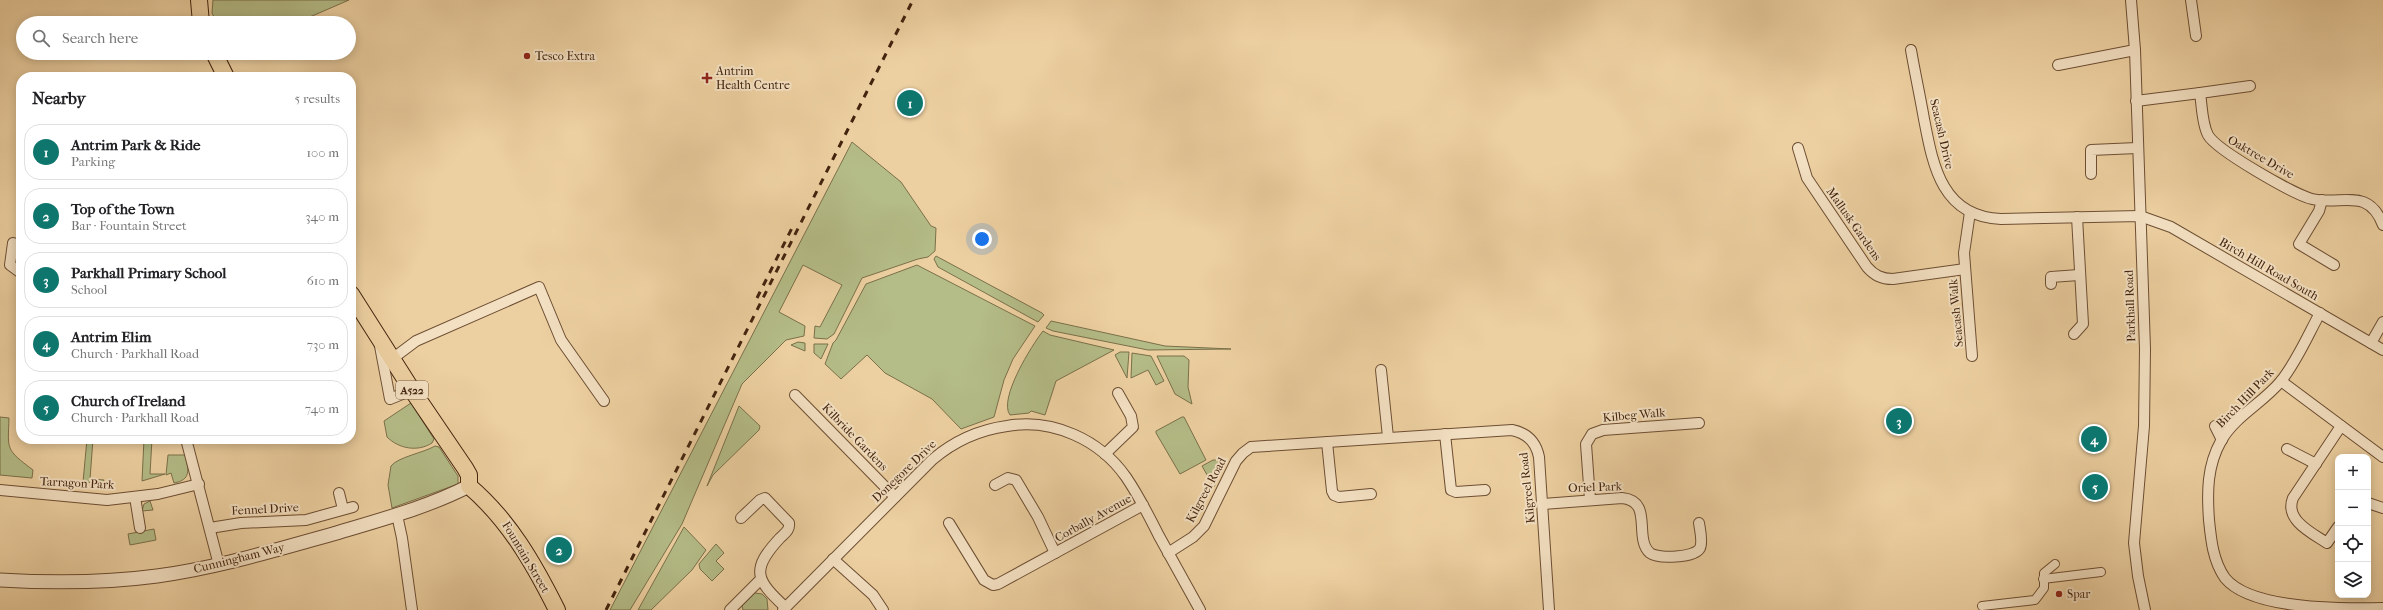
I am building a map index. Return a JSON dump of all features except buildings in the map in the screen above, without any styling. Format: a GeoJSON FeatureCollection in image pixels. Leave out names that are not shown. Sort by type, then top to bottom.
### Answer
{"type":"FeatureCollection","features":[{"type":"Feature","properties":{"kind":"main road"},"geometry":{"type":"LineString","coordinates":[[199,0],[200,16]]}},
{"type":"Feature","properties":{"kind":"main road"},"geometry":{"type":"LineString","coordinates":[[218,60],[224,72]]}},
{"type":"Feature","properties":{"kind":"main road","name":"A522"},"geometry":{"type":"LineString","coordinates":[[356,302],[412,390],[465,468],[469,475],[469,486]]}},
{"type":"Feature","properties":{"kind":"main road","name":"Fountain Street"},"geometry":{"type":"LineString","coordinates":[[469,486],[490,503],[504,519],[520,542],[557,610]]}},
{"type":"Feature","properties":{"kind":"street","name":"Parkhall Road"},"geometry":{"type":"LineString","coordinates":[[2131,0],[2135,50],[2137,148],[2145,349],[2144,426],[2134,543],[2138,576],[2146,610]]}},
{"type":"Feature","properties":{"kind":"street"},"geometry":{"type":"LineString","coordinates":[[2191,0],[2196,36]]}},
{"type":"Feature","properties":{"kind":"street","name":"Seacash Drive"},"geometry":{"type":"LineString","coordinates":[[1911,50],[1933,164],[1948,192],[1959,204],[1970,212],[1994,218],[2140,216]]}},
{"type":"Feature","properties":{"kind":"street"},"geometry":{"type":"LineString","coordinates":[[2058,65],[2135,50]]}},
{"type":"Feature","properties":{"kind":"street"},"geometry":{"type":"LineString","coordinates":[[2136,101],[2250,86]]}},
{"type":"Feature","properties":{"kind":"street","name":"Oaktree Drive"},"geometry":{"type":"LineString","coordinates":[[2200,93],[2207,132],[2218,146],[2301,195],[2322,200],[2349,198],[2362,201],[2376,213],[2383,225]]}},
{"type":"Feature","properties":{"kind":"street","name":"Mallusk Gardens"},"geometry":{"type":"LineString","coordinates":[[1798,148],[1807,178],[1862,261],[1874,274],[1882,278],[1893,279],[1965,269]]}},
{"type":"Feature","properties":{"kind":"street"},"geometry":{"type":"LineString","coordinates":[[2092,174],[2091,150],[2137,148]]}},
{"type":"Feature","properties":{"kind":"street"},"geometry":{"type":"LineString","coordinates":[[2322,200],[2319,211],[2299,244],[2334,265]]}},
{"type":"Feature","properties":{"kind":"street"},"geometry":{"type":"LineString","coordinates":[[1965,269],[1964,247],[1970,212]]}},
{"type":"Feature","properties":{"kind":"street","name":"Birch Hill Road South"},"geometry":{"type":"LineString","coordinates":[[2140,216],[2171,228],[2383,350]]}},
{"type":"Feature","properties":{"kind":"street"},"geometry":{"type":"LineString","coordinates":[[2074,334],[2083,324],[2079,275],[2077,217]]}},
{"type":"Feature","properties":{"kind":"street"},"geometry":{"type":"LineString","coordinates":[[16,247],[10,265],[16,269]]}},
{"type":"Feature","properties":{"kind":"street","name":"Seacash Walk"},"geometry":{"type":"LineString","coordinates":[[1965,269],[1972,356]]}},
{"type":"Feature","properties":{"kind":"street"},"geometry":{"type":"LineString","coordinates":[[2051,284],[2051,277],[2079,275]]}},
{"type":"Feature","properties":{"kind":"street"},"geometry":{"type":"LineString","coordinates":[[392,359],[416,341],[539,287],[561,340],[604,402]]}},
{"type":"Feature","properties":{"kind":"street","name":"Birch Hill Park"},"geometry":{"type":"LineString","coordinates":[[2320,313],[2281,381],[2243,416],[2222,440],[2209,474],[2208,506],[2210,532],[2216,562],[2232,586],[2250,597],[2278,604],[2324,608],[2383,608]]}},
{"type":"Feature","properties":{"kind":"street"},"geometry":{"type":"LineString","coordinates":[[2370,343],[2383,322]]}},
{"type":"Feature","properties":{"kind":"street"},"geometry":{"type":"LineString","coordinates":[[379,338],[390,399],[412,390]]}},
{"type":"Feature","properties":{"kind":"street"},"geometry":{"type":"LineString","coordinates":[[1381,370],[1388,437]]}},
{"type":"Feature","properties":{"kind":"street"},"geometry":{"type":"LineString","coordinates":[[2281,381],[2383,457]]}},
{"type":"Feature","properties":{"kind":"street"},"geometry":{"type":"LineString","coordinates":[[1105,454],[1133,427],[1131,416],[1118,393]]}},
{"type":"Feature","properties":{"kind":"street","name":"Kilbride Gardens"},"geometry":{"type":"LineString","coordinates":[[795,395],[896,497]]}},
{"type":"Feature","properties":{"kind":"street","name":"Kilbeg Walk"},"geometry":{"type":"LineString","coordinates":[[1590,500],[1586,444],[1590,435],[1603,430],[1699,423]]}},
{"type":"Feature","properties":{"kind":"street","name":"Donegore Drive"},"geometry":{"type":"LineString","coordinates":[[784,609],[948,447],[965,437],[998,427],[1027,424],[1053,427],[1081,438],[1105,454],[1127,478],[1200,610]]}},
{"type":"Feature","properties":{"kind":"street"},"geometry":{"type":"LineString","coordinates":[[2215,426],[2222,440]]}},
{"type":"Feature","properties":{"kind":"street"},"geometry":{"type":"LineString","coordinates":[[2335,531],[2327,543],[2303,527],[2293,514],[2292,500],[2341,426]]}},
{"type":"Feature","properties":{"kind":"street","name":"Kilgreel Road"},"geometry":{"type":"LineString","coordinates":[[1168,553],[1193,537],[1204,526],[1236,461],[1246,450],[1262,445],[1327,442],[1505,429],[1523,433],[1533,441],[1538,452],[1543,504],[1549,610]]}},
{"type":"Feature","properties":{"kind":"street"},"geometry":{"type":"LineString","coordinates":[[1445,434],[1451,490],[1456,492],[1485,490]]}},
{"type":"Feature","properties":{"kind":"street"},"geometry":{"type":"LineString","coordinates":[[1327,442],[1332,490],[1334,495],[1338,497],[1371,494]]}},
{"type":"Feature","properties":{"kind":"street"},"geometry":{"type":"LineString","coordinates":[[187,444],[219,565]]}},
{"type":"Feature","properties":{"kind":"street"},"geometry":{"type":"LineString","coordinates":[[2288,449],[2316,464]]}},
{"type":"Feature","properties":{"kind":"street","name":"Corbally Avenue"},"geometry":{"type":"LineString","coordinates":[[995,485],[1008,478],[1016,480],[1038,517],[1055,553]]}},
{"type":"Feature","properties":{"kind":"street","name":"Tarragon Park"},"geometry":{"type":"LineString","coordinates":[[0,490],[107,500],[136,497],[199,484]]}},
{"type":"Feature","properties":{"kind":"street","name":"Cunningham Way"},"geometry":{"type":"LineString","coordinates":[[0,580],[54,584],[131,579],[219,565],[397,515],[469,486]]}},
{"type":"Feature","properties":{"kind":"street","name":"Fennel Drive"},"geometry":{"type":"LineString","coordinates":[[210,528],[242,523],[306,520],[348,508],[339,493]]}},
{"type":"Feature","properties":{"kind":"street"},"geometry":{"type":"LineString","coordinates":[[136,497],[140,528]]}},
{"type":"Feature","properties":{"kind":"street"},"geometry":{"type":"LineString","coordinates":[[730,610],[760,580],[763,562],[770,550],[788,530],[789,523],[764,498],[741,518]]}},
{"type":"Feature","properties":{"kind":"street","name":"Oriel Park"},"geometry":{"type":"LineString","coordinates":[[1543,504],[1625,498],[1635,503],[1642,515],[1645,546],[1651,553],[1658,557],[1691,555],[1696,552],[1701,545],[1699,523]]}},
{"type":"Feature","properties":{"kind":"street"},"geometry":{"type":"LineString","coordinates":[[2371,504],[2383,508]]}},
{"type":"Feature","properties":{"kind":"street","name":"Corbally Avenue"},"geometry":{"type":"LineString","coordinates":[[949,523],[984,580],[993,584],[998,584],[1143,505]]}},
{"type":"Feature","properties":{"kind":"street"},"geometry":{"type":"LineString","coordinates":[[397,515],[412,610]]}},
{"type":"Feature","properties":{"kind":"street"},"geometry":{"type":"LineString","coordinates":[[833,559],[873,595],[883,610]]}},
{"type":"Feature","properties":{"kind":"street"},"geometry":{"type":"LineString","coordinates":[[1982,606],[2035,600],[2044,588],[2044,574],[2055,564]]}},
{"type":"Feature","properties":{"kind":"street"},"geometry":{"type":"LineString","coordinates":[[2043,579],[2101,572]]}},
{"type":"Feature","properties":{"kind":"street"},"geometry":{"type":"LineString","coordinates":[[760,580],[784,609]]}},
{"type":"Feature","properties":{"kind":"green space"},"geometry":{"type":"Polygon","coordinates":[[[213,0],[349,0],[312,16],[214,16],[212,13],[213,0]]]}},
{"type":"Feature","properties":{"kind":"green space"},"geometry":{"type":"Polygon","coordinates":[[[852,142],[901,182],[931,226],[936,228],[935,251],[928,257],[862,278],[834,334],[827,339],[814,338],[815,326],[820,327],[842,285],[803,265],[779,312],[805,326],[804,336],[786,340],[742,384],[682,524],[630,610],[610,610],[852,142]]]}},
{"type":"Feature","properties":{"kind":"green space"},"geometry":{"type":"Polygon","coordinates":[[[936,256],[1044,315],[1038,322],[938,267],[934,259],[936,256]]]}},
{"type":"Feature","properties":{"kind":"green space"},"geometry":{"type":"Polygon","coordinates":[[[917,265],[1035,326],[1013,359],[1004,380],[994,417],[961,429],[932,399],[885,373],[867,355],[841,379],[825,364],[833,343],[866,284],[917,265]]]}},
{"type":"Feature","properties":{"kind":"green space"},"geometry":{"type":"Polygon","coordinates":[[[1051,321],[1165,346],[1231,349],[1148,350],[1053,331],[1046,328],[1051,321]]]}},
{"type":"Feature","properties":{"kind":"green space"},"geometry":{"type":"Polygon","coordinates":[[[1043,331],[1050,335],[1114,350],[1056,381],[1045,415],[1031,411],[1029,413],[1010,415],[1008,407],[1012,385],[1018,372],[1043,331]]]}},
{"type":"Feature","properties":{"kind":"green space"},"geometry":{"type":"Polygon","coordinates":[[[798,342],[805,343],[805,351],[791,345],[798,342]]]}},
{"type":"Feature","properties":{"kind":"green space"},"geometry":{"type":"Polygon","coordinates":[[[814,344],[828,344],[821,359],[814,353],[814,344]]]}},
{"type":"Feature","properties":{"kind":"green space"},"geometry":{"type":"Polygon","coordinates":[[[1120,352],[1129,352],[1127,378],[1115,355],[1120,352]]]}},
{"type":"Feature","properties":{"kind":"green space"},"geometry":{"type":"Polygon","coordinates":[[[1132,353],[1151,356],[1164,381],[1156,385],[1148,370],[1131,378],[1132,353]]]}},
{"type":"Feature","properties":{"kind":"green space"},"geometry":{"type":"Polygon","coordinates":[[[1157,356],[1184,356],[1189,360],[1188,387],[1192,404],[1175,394],[1157,356]]]}},
{"type":"Feature","properties":{"kind":"green space"},"geometry":{"type":"Polygon","coordinates":[[[411,403],[434,439],[432,443],[421,448],[403,447],[387,437],[384,421],[411,403]]]}},
{"type":"Feature","properties":{"kind":"green space"},"geometry":{"type":"Polygon","coordinates":[[[739,406],[760,426],[759,430],[713,475],[707,486],[739,406]]]}},
{"type":"Feature","properties":{"kind":"green space"},"geometry":{"type":"Polygon","coordinates":[[[0,417],[9,418],[8,437],[10,448],[17,458],[33,470],[32,478],[0,475],[0,417]]]}},
{"type":"Feature","properties":{"kind":"green space"},"geometry":{"type":"Polygon","coordinates":[[[1184,417],[1206,460],[1180,474],[1156,431],[1184,417]]]}},
{"type":"Feature","properties":{"kind":"green space"},"geometry":{"type":"Polygon","coordinates":[[[87,444],[93,444],[90,479],[104,480],[103,483],[83,482],[87,444]]]}},
{"type":"Feature","properties":{"kind":"green space"},"geometry":{"type":"Polygon","coordinates":[[[144,444],[152,444],[150,474],[165,474],[142,481],[144,444]]]}},
{"type":"Feature","properties":{"kind":"green space"},"geometry":{"type":"Polygon","coordinates":[[[435,446],[439,447],[458,476],[458,484],[392,508],[388,485],[391,466],[399,460],[435,446]]]}},
{"type":"Feature","properties":{"kind":"green space"},"geometry":{"type":"Polygon","coordinates":[[[168,455],[185,455],[188,470],[186,477],[180,482],[174,483],[171,473],[166,475],[168,455]]]}},
{"type":"Feature","properties":{"kind":"green space"},"geometry":{"type":"Polygon","coordinates":[[[1213,460],[1217,460],[1222,468],[1214,487],[1202,466],[1213,460]]]}},
{"type":"Feature","properties":{"kind":"green space"},"geometry":{"type":"Polygon","coordinates":[[[150,501],[153,510],[142,511],[144,504],[150,501]]]}},
{"type":"Feature","properties":{"kind":"green space"},"geometry":{"type":"Polygon","coordinates":[[[684,527],[706,550],[692,570],[651,610],[638,610],[684,527]]]}},
{"type":"Feature","properties":{"kind":"green space"},"geometry":{"type":"Polygon","coordinates":[[[154,529],[156,540],[130,545],[128,534],[154,529]]]}},
{"type":"Feature","properties":{"kind":"green space"},"geometry":{"type":"Polygon","coordinates":[[[716,544],[724,553],[716,561],[724,569],[712,581],[700,569],[699,564],[716,544]]]}},
{"type":"Feature","properties":{"kind":"green space"},"geometry":{"type":"Polygon","coordinates":[[[755,593],[762,594],[767,599],[768,610],[743,610],[742,606],[755,593]]]}},
{"type":"Feature","properties":{"kind":"railway"},"geometry":{"type":"LineString","coordinates":[[606,610],[913,0]]}},
{"type":"Feature","properties":{"kind":"railway"},"geometry":{"type":"LineString","coordinates":[[757,298],[792,228]]}},
{"type":"Feature","properties":{"kind":"place","name":"Tesco Extra"},"geometry":{"type":"Point","coordinates":[527,56]}},
{"type":"Feature","properties":{"kind":"place","name":"Antrim Health Centre"},"geometry":{"type":"Point","coordinates":[707,78]}},
{"type":"Feature","properties":{"kind":"place","name":"Antrim Park & Ride"},"geometry":{"type":"Point","coordinates":[910,103]}},
{"type":"Feature","properties":{"kind":"place","name":"Parkhall Primary School"},"geometry":{"type":"Point","coordinates":[1899,421]}},
{"type":"Feature","properties":{"kind":"place","name":"Antrim Elim"},"geometry":{"type":"Point","coordinates":[2094,439]}},
{"type":"Feature","properties":{"kind":"place","name":"Church of Ireland"},"geometry":{"type":"Point","coordinates":[2095,487]}},
{"type":"Feature","properties":{"kind":"place","name":"Top of the Town"},"geometry":{"type":"Point","coordinates":[559,550]}},
{"type":"Feature","properties":{"kind":"place","name":"Spar"},"geometry":{"type":"Point","coordinates":[2059,594]}}]}
